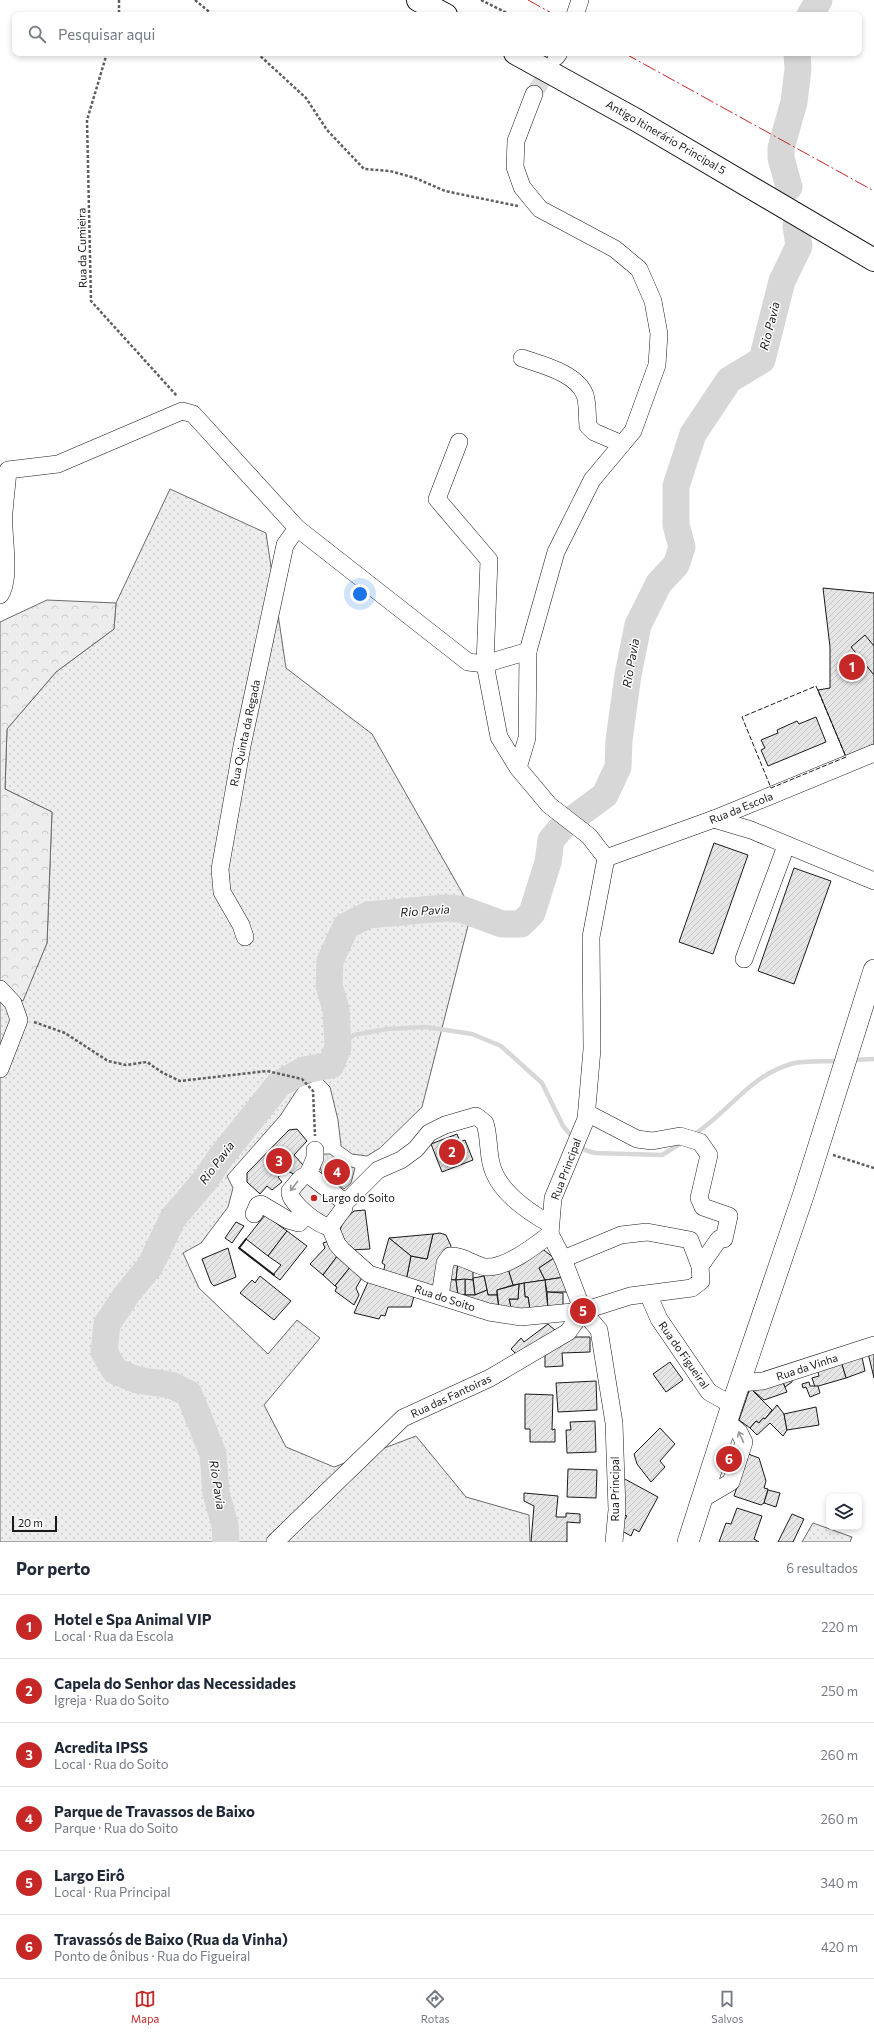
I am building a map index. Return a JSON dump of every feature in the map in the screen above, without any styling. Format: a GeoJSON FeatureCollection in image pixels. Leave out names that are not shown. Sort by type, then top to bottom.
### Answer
{"type":"FeatureCollection","features":[{"type":"Feature","properties":{"kind":"highway"},"geometry":{"type":"LineString","coordinates":[[418,0],[440,12]]}},
{"type":"Feature","properties":{"kind":"highway","name":"Antigo Itinerário Principal 5"},"geometry":{"type":"LineString","coordinates":[[520,56],[638,121],[874,260]]}},
{"type":"Feature","properties":{"kind":"highway","name":"Antigo Itinerário Principal 5"},"geometry":{"type":"LineString","coordinates":[[815,224],[874,254]]}},
{"type":"Feature","properties":{"kind":"main road"},"geometry":{"type":"LineString","coordinates":[[688,1542],[804,1193],[840,1073],[874,970]]}},
{"type":"Feature","properties":{"kind":"main road"},"geometry":{"type":"LineString","coordinates":[[861,1012],[874,985]]}},
{"type":"Feature","properties":{"kind":"street"},"geometry":{"type":"LineString","coordinates":[[576,12],[580,0]]}},
{"type":"Feature","properties":{"kind":"street"},"geometry":{"type":"LineString","coordinates":[[518,768],[527,738],[528,651],[556,552],[592,480],[633,431],[657,365],[659,334],[653,301],[639,269],[615,249],[540,210],[522,187],[515,167],[516,141],[534,94]]}},
{"type":"Feature","properties":{"kind":"street"},"geometry":{"type":"LineString","coordinates":[[522,358],[557,370],[579,384],[585,395],[588,426],[594,432],[622,444]]}},
{"type":"Feature","properties":{"kind":"street"},"geometry":{"type":"LineString","coordinates":[[0,595],[3,590],[5,567],[3,513],[8,470],[58,464],[182,411],[193,414],[297,528],[468,662],[484,664],[528,651]]}},
{"type":"Feature","properties":{"kind":"street"},"geometry":{"type":"LineString","coordinates":[[459,442],[436,499],[489,560],[484,664],[499,737],[518,768],[549,805],[589,836],[606,858]]}},
{"type":"Feature","properties":{"kind":"street","name":"Rua Quinta da Regada"},"geometry":{"type":"LineString","coordinates":[[245,938],[241,925],[222,892],[220,869],[242,746],[285,545],[297,528]]}},
{"type":"Feature","properties":{"kind":"street","name":"Rua da Escola"},"geometry":{"type":"LineString","coordinates":[[606,858],[714,819],[874,753]]}},
{"type":"Feature","properties":{"kind":"street"},"geometry":{"type":"LineString","coordinates":[[714,819],[751,830],[786,846],[873,881]]}},
{"type":"Feature","properties":{"kind":"street"},"geometry":{"type":"LineString","coordinates":[[744,959],[786,846]]}},
{"type":"Feature","properties":{"kind":"street","name":"Rua Principal"},"geometry":{"type":"LineString","coordinates":[[606,858],[591,937],[592,1049],[587,1113],[581,1132],[553,1198],[550,1229],[583,1311],[599,1330],[614,1423],[617,1510],[614,1542]]}},
{"type":"Feature","properties":{"kind":"street"},"geometry":{"type":"LineString","coordinates":[[0,989],[13,1003],[19,1020],[0,1069]]}},
{"type":"Feature","properties":{"kind":"street"},"geometry":{"type":"LineString","coordinates":[[587,1113],[637,1139],[652,1141],[680,1136],[700,1142],[709,1155],[698,1198],[703,1207],[729,1216],[724,1239],[719,1239],[700,1266]]}},
{"type":"Feature","properties":{"kind":"street"},"geometry":{"type":"LineString","coordinates":[[315,1150],[315,1158],[308,1174],[301,1178],[290,1190],[289,1194],[305,1213],[323,1226],[330,1227],[344,1208],[344,1204],[378,1170],[401,1160],[416,1149],[429,1133],[445,1125],[476,1116],[485,1123],[491,1164],[501,1186],[550,1229],[527,1251],[504,1264],[486,1267],[450,1256],[445,1263],[440,1296]]}},
{"type":"Feature","properties":{"kind":"street"},"geometry":{"type":"LineString","coordinates":[[308,1174],[342,1200],[344,1204]]}},
{"type":"Feature","properties":{"kind":"street"},"geometry":{"type":"LineString","coordinates":[[254,1214],[258,1205],[262,1204],[288,1220],[299,1223],[304,1218],[305,1213]]}},
{"type":"Feature","properties":{"kind":"street","name":"Rua do Soito"},"geometry":{"type":"LineString","coordinates":[[330,1227],[337,1244],[369,1274],[489,1312],[521,1317],[583,1311],[630,1296],[692,1288],[701,1281],[700,1266]]}},
{"type":"Feature","properties":{"kind":"street"},"geometry":{"type":"LineString","coordinates":[[563,1259],[621,1235],[647,1232],[690,1240],[700,1266]]}},
{"type":"Feature","properties":{"kind":"street","name":"Rua do Figueiral"},"geometry":{"type":"LineString","coordinates":[[648,1294],[659,1319],[709,1392],[730,1414]]}},
{"type":"Feature","properties":{"kind":"street","name":"Rua das Fantoiras"},"geometry":{"type":"LineString","coordinates":[[275,1542],[403,1418],[490,1378],[568,1332],[583,1311]]}},
{"type":"Feature","properties":{"kind":"street","name":"Rua da Vinha"},"geometry":{"type":"LineString","coordinates":[[740,1383],[763,1381],[874,1345]]}},
{"type":"Feature","properties":{"kind":"path"},"geometry":{"type":"LineString","coordinates":[[119,0],[119,12]]}},
{"type":"Feature","properties":{"kind":"path"},"geometry":{"type":"LineString","coordinates":[[195,0],[209,12]]}},
{"type":"Feature","properties":{"kind":"path"},"geometry":{"type":"LineString","coordinates":[[481,0],[505,12]]}},
{"type":"Feature","properties":{"kind":"path","name":"Rua da Cumieira"},"geometry":{"type":"LineString","coordinates":[[106,56],[87,120],[91,301],[180,399],[182,411]]}},
{"type":"Feature","properties":{"kind":"path"},"geometry":{"type":"LineString","coordinates":[[260,56],[306,98],[327,130],[364,170],[390,172],[415,178],[445,191],[540,210]]}},
{"type":"Feature","properties":{"kind":"path"},"geometry":{"type":"LineString","coordinates":[[19,1020],[33,1021],[65,1033],[108,1061],[126,1065],[148,1062],[163,1073],[180,1080],[267,1071],[302,1079],[313,1091],[315,1150]]}},
{"type":"Feature","properties":{"kind":"path"},"geometry":{"type":"LineString","coordinates":[[829,1154],[874,1168]]}},
{"type":"Feature","properties":{"kind":"green space"},"geometry":{"type":"Polygon","coordinates":[[[170,489],[266,533],[286,668],[372,734],[472,910],[422,1107],[380,1148],[367,1156],[352,1154],[341,1146],[338,1120],[330,1087],[321,1078],[299,1087],[280,1116],[227,1176],[233,1188],[228,1207],[201,1243],[183,1253],[199,1288],[268,1354],[297,1320],[320,1338],[264,1405],[286,1447],[334,1467],[416,1436],[466,1497],[529,1515],[530,1542],[0,1542],[0,988],[22,1001],[47,943],[52,812],[5,789],[7,729],[56,672],[114,629],[116,603],[170,489]]]}},
{"type":"Feature","properties":{"kind":"green space"},"geometry":{"type":"Polygon","coordinates":[[[47,600],[116,603],[114,629],[56,672],[7,729],[5,789],[52,812],[47,943],[23,1001],[0,988],[0,622],[47,600]]]}},
{"type":"Feature","properties":{"kind":"green space"},"geometry":{"type":"Polygon","coordinates":[[[320,1154],[330,1154],[344,1165],[355,1168],[351,1183],[344,1189],[337,1184],[324,1181],[319,1163],[320,1154]]]}},
{"type":"Feature","properties":{"kind":"green space"},"geometry":{"type":"Polygon","coordinates":[[[813,1523],[826,1528],[826,1530],[832,1530],[852,1537],[850,1542],[802,1542],[813,1523]]]}},
{"type":"Feature","properties":{"kind":"shaded area"},"geometry":{"type":"Polygon","coordinates":[[[304,1181],[337,1205],[328,1218],[323,1220],[295,1193],[304,1181]]]}},
{"type":"Feature","properties":{"kind":"building"},"geometry":{"type":"Polygon","coordinates":[[[823,588],[874,593],[874,744],[846,757],[818,690],[830,688],[830,647],[823,588]]]}},
{"type":"Feature","properties":{"kind":"building"},"geometry":{"type":"Polygon","coordinates":[[[865,635],[874,646],[874,675],[851,647],[865,635]]]}},
{"type":"Feature","properties":{"kind":"building"},"geometry":{"type":"Polygon","coordinates":[[[816,717],[826,742],[768,766],[761,750],[765,748],[761,740],[778,733],[777,730],[797,721],[799,724],[816,717]]]}},
{"type":"Feature","properties":{"kind":"building"},"geometry":{"type":"Polygon","coordinates":[[[714,843],[748,855],[713,954],[679,942],[714,843]]]}},
{"type":"Feature","properties":{"kind":"building"},"geometry":{"type":"Polygon","coordinates":[[[794,868],[831,881],[794,984],[758,971],[794,868]]]}},
{"type":"Feature","properties":{"kind":"building"},"geometry":{"type":"Polygon","coordinates":[[[297,1129],[307,1141],[294,1155],[304,1166],[295,1175],[286,1170],[278,1177],[282,1182],[272,1190],[267,1186],[260,1194],[247,1182],[247,1173],[289,1130],[297,1129]]]}},
{"type":"Feature","properties":{"kind":"building"},"geometry":{"type":"Polygon","coordinates":[[[457,1134],[460,1142],[465,1140],[473,1160],[442,1172],[431,1144],[457,1134]]]}},
{"type":"Feature","properties":{"kind":"building"},"geometry":{"type":"Polygon","coordinates":[[[365,1210],[370,1249],[349,1250],[340,1230],[342,1225],[348,1216],[354,1211],[365,1210]]]}},
{"type":"Feature","properties":{"kind":"building"},"geometry":{"type":"Polygon","coordinates":[[[265,1215],[287,1231],[268,1256],[246,1239],[265,1215]]]}},
{"type":"Feature","properties":{"kind":"building"},"geometry":{"type":"Polygon","coordinates":[[[236,1222],[244,1226],[232,1243],[225,1238],[236,1222]]]}},
{"type":"Feature","properties":{"kind":"building"},"geometry":{"type":"Polygon","coordinates":[[[287,1231],[307,1246],[280,1280],[273,1275],[281,1265],[268,1256],[287,1231]]]}},
{"type":"Feature","properties":{"kind":"building"},"geometry":{"type":"Polygon","coordinates":[[[440,1233],[446,1235],[451,1246],[439,1289],[406,1281],[411,1256],[427,1259],[433,1234],[440,1233]]]}},
{"type":"Feature","properties":{"kind":"building"},"geometry":{"type":"Polygon","coordinates":[[[433,1234],[427,1259],[411,1256],[389,1238],[433,1234]]]}},
{"type":"Feature","properties":{"kind":"building"},"geometry":{"type":"Polygon","coordinates":[[[389,1238],[411,1256],[406,1281],[383,1273],[385,1265],[382,1263],[389,1238]]]}},
{"type":"Feature","properties":{"kind":"building"},"geometry":{"type":"Polygon","coordinates":[[[329,1241],[338,1255],[323,1275],[310,1264],[325,1248],[323,1243],[329,1241]]]}},
{"type":"Feature","properties":{"kind":"building"},"geometry":{"type":"Polygon","coordinates":[[[540,1247],[554,1258],[539,1268],[545,1280],[513,1285],[508,1269],[540,1247]]]}},
{"type":"Feature","properties":{"kind":"building"},"geometry":{"type":"Polygon","coordinates":[[[228,1248],[236,1277],[214,1286],[211,1283],[202,1259],[228,1248]]]}},
{"type":"Feature","properties":{"kind":"building"},"geometry":{"type":"Polygon","coordinates":[[[338,1255],[351,1266],[335,1286],[323,1275],[338,1255]]]}},
{"type":"Feature","properties":{"kind":"building"},"geometry":{"type":"Polygon","coordinates":[[[554,1258],[565,1277],[545,1280],[539,1268],[554,1258]]]}},
{"type":"Feature","properties":{"kind":"building"},"geometry":{"type":"Polygon","coordinates":[[[447,1261],[458,1262],[456,1280],[444,1279],[447,1261]]]}},
{"type":"Feature","properties":{"kind":"building"},"geometry":{"type":"Polygon","coordinates":[[[458,1262],[473,1266],[473,1280],[456,1280],[458,1262]]]}},
{"type":"Feature","properties":{"kind":"building"},"geometry":{"type":"Polygon","coordinates":[[[351,1266],[364,1274],[356,1288],[359,1295],[354,1305],[335,1291],[337,1287],[335,1286],[351,1266]]]}},
{"type":"Feature","properties":{"kind":"building"},"geometry":{"type":"Polygon","coordinates":[[[508,1269],[513,1285],[497,1290],[497,1295],[488,1295],[484,1276],[508,1269]]]}},
{"type":"Feature","properties":{"kind":"building"},"geometry":{"type":"Polygon","coordinates":[[[260,1276],[291,1301],[274,1320],[240,1293],[252,1280],[255,1283],[260,1276]]]}},
{"type":"Feature","properties":{"kind":"building"},"geometry":{"type":"Polygon","coordinates":[[[484,1276],[487,1290],[475,1295],[473,1278],[484,1276]]]}},
{"type":"Feature","properties":{"kind":"building"},"geometry":{"type":"Polygon","coordinates":[[[565,1277],[569,1292],[547,1292],[545,1280],[565,1277]]]}},
{"type":"Feature","properties":{"kind":"building"},"geometry":{"type":"Polygon","coordinates":[[[444,1279],[456,1280],[458,1295],[443,1289],[444,1279]]]}},
{"type":"Feature","properties":{"kind":"building"},"geometry":{"type":"Polygon","coordinates":[[[465,1279],[473,1280],[475,1295],[465,1295],[465,1279]]]}},
{"type":"Feature","properties":{"kind":"building"},"geometry":{"type":"Polygon","coordinates":[[[465,1279],[465,1295],[458,1295],[456,1280],[465,1279]]]}},
{"type":"Feature","properties":{"kind":"building"},"geometry":{"type":"Polygon","coordinates":[[[369,1280],[415,1293],[411,1307],[388,1307],[385,1316],[381,1315],[379,1319],[354,1313],[369,1280]]]}},
{"type":"Feature","properties":{"kind":"building"},"geometry":{"type":"Polygon","coordinates":[[[545,1280],[548,1309],[530,1310],[528,1297],[525,1297],[524,1283],[545,1280]]]}},
{"type":"Feature","properties":{"kind":"building"},"geometry":{"type":"Polygon","coordinates":[[[524,1283],[525,1297],[528,1297],[530,1310],[512,1312],[509,1299],[518,1299],[519,1284],[524,1283]]]}},
{"type":"Feature","properties":{"kind":"building"},"geometry":{"type":"Polygon","coordinates":[[[519,1284],[518,1299],[509,1299],[512,1312],[499,1309],[497,1290],[519,1284]]]}},
{"type":"Feature","properties":{"kind":"building"},"geometry":{"type":"Polygon","coordinates":[[[487,1290],[488,1295],[497,1295],[499,1309],[458,1295],[475,1295],[487,1290]]]}},
{"type":"Feature","properties":{"kind":"building"},"geometry":{"type":"Polygon","coordinates":[[[547,1292],[563,1293],[563,1306],[548,1309],[547,1292]]]}},
{"type":"Feature","properties":{"kind":"building"},"geometry":{"type":"Polygon","coordinates":[[[548,1324],[556,1331],[519,1357],[511,1349],[521,1338],[524,1342],[548,1324]]]}},
{"type":"Feature","properties":{"kind":"building"},"geometry":{"type":"Polygon","coordinates":[[[563,1337],[590,1337],[590,1352],[562,1353],[563,1366],[545,1367],[545,1348],[563,1337]]]}},
{"type":"Feature","properties":{"kind":"building"},"geometry":{"type":"Polygon","coordinates":[[[874,1352],[874,1378],[868,1353],[874,1352]]]}},
{"type":"Feature","properties":{"kind":"building"},"geometry":{"type":"Polygon","coordinates":[[[861,1353],[865,1371],[846,1378],[840,1358],[861,1353]]]}},
{"type":"Feature","properties":{"kind":"building"},"geometry":{"type":"Polygon","coordinates":[[[840,1358],[846,1378],[815,1387],[812,1378],[819,1376],[817,1369],[840,1358]]]}},
{"type":"Feature","properties":{"kind":"building"},"geometry":{"type":"Polygon","coordinates":[[[670,1362],[683,1380],[666,1392],[653,1374],[670,1362]]]}},
{"type":"Feature","properties":{"kind":"building"},"geometry":{"type":"Polygon","coordinates":[[[792,1374],[792,1382],[785,1387],[781,1378],[792,1374]]]}},
{"type":"Feature","properties":{"kind":"building"},"geometry":{"type":"Polygon","coordinates":[[[781,1378],[787,1392],[764,1400],[750,1388],[781,1378]]]}},
{"type":"Feature","properties":{"kind":"building"},"geometry":{"type":"Polygon","coordinates":[[[596,1381],[597,1410],[558,1412],[556,1383],[596,1381]]]}},
{"type":"Feature","properties":{"kind":"building"},"geometry":{"type":"Polygon","coordinates":[[[809,1382],[810,1386],[818,1386],[820,1393],[810,1397],[806,1387],[803,1388],[802,1384],[809,1382]]]}},
{"type":"Feature","properties":{"kind":"building"},"geometry":{"type":"Polygon","coordinates":[[[750,1388],[772,1410],[765,1419],[763,1418],[759,1423],[756,1421],[750,1428],[739,1420],[750,1388]]]}},
{"type":"Feature","properties":{"kind":"building"},"geometry":{"type":"Polygon","coordinates":[[[525,1394],[553,1395],[552,1430],[555,1429],[555,1442],[530,1442],[530,1429],[525,1429],[525,1394]]]}},
{"type":"Feature","properties":{"kind":"building"},"geometry":{"type":"Polygon","coordinates":[[[777,1405],[784,1414],[787,1430],[783,1436],[770,1423],[757,1435],[750,1428],[756,1421],[759,1423],[763,1418],[765,1419],[777,1405]]]}},
{"type":"Feature","properties":{"kind":"building"},"geometry":{"type":"Polygon","coordinates":[[[816,1407],[819,1425],[787,1430],[784,1414],[816,1407]]]}},
{"type":"Feature","properties":{"kind":"building"},"geometry":{"type":"Polygon","coordinates":[[[595,1421],[596,1452],[567,1453],[566,1430],[571,1430],[570,1422],[595,1421]]]}},
{"type":"Feature","properties":{"kind":"building"},"geometry":{"type":"Polygon","coordinates":[[[660,1428],[675,1444],[660,1461],[665,1467],[651,1482],[637,1464],[634,1454],[660,1428]]]}},
{"type":"Feature","properties":{"kind":"building"},"geometry":{"type":"Polygon","coordinates":[[[748,1454],[759,1458],[766,1481],[764,1488],[768,1489],[764,1503],[761,1505],[734,1496],[748,1454]]]}},
{"type":"Feature","properties":{"kind":"building"},"geometry":{"type":"Polygon","coordinates":[[[568,1469],[597,1470],[596,1498],[567,1497],[568,1469]]]}},
{"type":"Feature","properties":{"kind":"building"},"geometry":{"type":"Polygon","coordinates":[[[623,1478],[658,1497],[639,1532],[634,1529],[631,1536],[622,1531],[624,1527],[621,1525],[627,1516],[620,1513],[623,1478]]]}},
{"type":"Feature","properties":{"kind":"building"},"geometry":{"type":"Polygon","coordinates":[[[768,1490],[780,1493],[776,1507],[764,1503],[768,1490]]]}},
{"type":"Feature","properties":{"kind":"building"},"geometry":{"type":"Polygon","coordinates":[[[524,1493],[558,1496],[556,1517],[566,1517],[566,1513],[580,1514],[580,1523],[567,1522],[567,1542],[531,1542],[534,1506],[524,1501],[524,1493]]]}},
{"type":"Feature","properties":{"kind":"building"},"geometry":{"type":"Polygon","coordinates":[[[737,1508],[762,1516],[754,1539],[759,1542],[719,1542],[726,1523],[731,1524],[737,1508]]]}},
{"type":"Feature","properties":{"kind":"building"},"geometry":{"type":"Polygon","coordinates":[[[792,1514],[804,1519],[793,1542],[778,1542],[792,1514]]]}},
{"type":"Feature","properties":{"kind":"waterway"},"geometry":{"type":"LineString","coordinates":[[812,12],[819,0]]}},
{"type":"Feature","properties":{"kind":"waterway"},"geometry":{"type":"LineString","coordinates":[[789,187],[781,158],[781,148],[794,102],[798,69],[797,56]]}},
{"type":"Feature","properties":{"kind":"waterway","name":"Rio Pavia"},"geometry":{"type":"LineString","coordinates":[[226,1542],[225,1525],[216,1493],[213,1454],[189,1394],[171,1385],[137,1380],[115,1371],[104,1352],[107,1324],[127,1294],[150,1266],[173,1218],[206,1179],[220,1158],[279,1084],[304,1070],[331,1065],[338,1047],[336,1009],[329,986],[330,961],[346,926],[368,915],[445,908],[461,909],[502,924],[521,924],[532,913],[548,862],[551,840],[563,826],[605,795],[618,767],[619,740],[628,675],[638,625],[659,583],[676,565],[682,547],[676,525],[676,486],[693,434],[729,380],[762,360],[782,281],[799,246],[796,226]]}},
{"type":"Feature","properties":{"kind":"waterway"},"geometry":{"type":"LineString","coordinates":[[338,1047],[354,1035],[387,1029],[426,1027],[472,1034],[501,1046],[542,1083],[563,1126],[574,1139]]}},
{"type":"Feature","properties":{"kind":"waterway"},"geometry":{"type":"LineString","coordinates":[[852,1060],[874,1059]]}},
{"type":"Feature","properties":{"kind":"waterway"},"geometry":{"type":"LineString","coordinates":[[692,1136],[717,1117],[751,1086],[776,1070],[796,1063],[840,1061]]}},
{"type":"Feature","properties":{"kind":"waterway"},"geometry":{"type":"LineString","coordinates":[[579,1144],[585,1150],[595,1153],[662,1155],[683,1142]]}},
{"type":"Feature","properties":{"kind":"tunnel"},"geometry":{"type":"LineString","coordinates":[[534,94],[554,61]]}},
{"type":"Feature","properties":{"kind":"fence"},"geometry":{"type":"LineString","coordinates":[[816,686],[846,757],[771,788],[742,717],[816,686]]}},
{"type":"Feature","properties":{"kind":"wall"},"geometry":{"type":"LineString","coordinates":[[246,1239],[239,1248],[274,1275]]}},
{"type":"Feature","properties":{"kind":"power"},"geometry":{"type":"LineString","coordinates":[[528,0],[550,12]]}},
{"type":"Feature","properties":{"kind":"power"},"geometry":{"type":"LineString","coordinates":[[629,56],[874,191]]}},
{"type":"Feature","properties":{"kind":"place","name":"Hotel e Spa Animal VIP"},"geometry":{"type":"Point","coordinates":[852,667]}},
{"type":"Feature","properties":{"kind":"place","name":"Capela do Senhor das Necessidades"},"geometry":{"type":"Point","coordinates":[452,1152]}},
{"type":"Feature","properties":{"kind":"place","name":"Acredita IPSS"},"geometry":{"type":"Point","coordinates":[279,1161]}},
{"type":"Feature","properties":{"kind":"place","name":"Parque de Travassos de Baixo"},"geometry":{"type":"Point","coordinates":[337,1172]}},
{"type":"Feature","properties":{"kind":"place","name":"Largo do Soito"},"geometry":{"type":"Point","coordinates":[314,1198]}},
{"type":"Feature","properties":{"kind":"place","name":"Largo Eirô"},"geometry":{"type":"Point","coordinates":[583,1311]}},
{"type":"Feature","properties":{"kind":"place","name":"Travassós de Baixo (Rua da Vinha)"},"geometry":{"type":"Point","coordinates":[729,1459]}}]}
